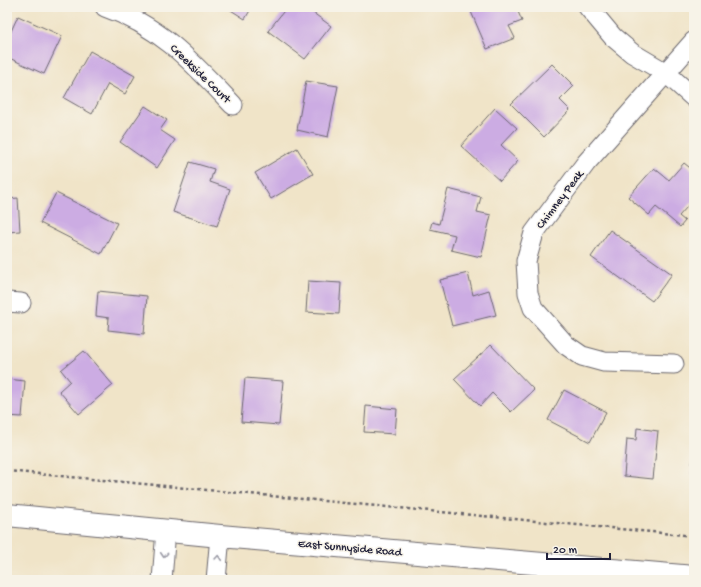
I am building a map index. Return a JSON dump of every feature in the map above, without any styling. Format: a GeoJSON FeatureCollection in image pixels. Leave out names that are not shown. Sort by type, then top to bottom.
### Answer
{"type":"FeatureCollection","features":[{"type":"Feature","properties":{"kind":"main road","name":"East Sunnyside Road"},"geometry":{"type":"LineString","coordinates":[[7,515],[220,536],[694,577]]}},
{"type":"Feature","properties":{"kind":"street","name":"Creekside Court"},"geometry":{"type":"LineString","coordinates":[[106,7],[128,15],[161,36],[189,59],[233,106]]}},
{"type":"Feature","properties":{"kind":"street"},"geometry":{"type":"LineString","coordinates":[[588,7],[613,37],[632,53],[666,73],[694,98]]}},
{"type":"Feature","properties":{"kind":"street","name":"Chimney Peak"},"geometry":{"type":"LineString","coordinates":[[674,364],[604,362],[582,356],[566,344],[534,308],[528,293],[526,261],[534,233],[586,163],[694,41]]}},
{"type":"Feature","properties":{"kind":"street"},"geometry":{"type":"LineString","coordinates":[[162,580],[166,530]]}},
{"type":"Feature","properties":{"kind":"street"},"geometry":{"type":"LineString","coordinates":[[216,580],[220,536]]}},
{"type":"Feature","properties":{"kind":"path"},"geometry":{"type":"LineString","coordinates":[[7,472],[694,536]]}},
{"type":"Feature","properties":{"kind":"building"},"geometry":{"type":"Polygon","coordinates":[[[226,7],[252,7],[245,19],[226,7]]]}},
{"type":"Feature","properties":{"kind":"building"},"geometry":{"type":"Polygon","coordinates":[[[287,7],[305,7],[331,26],[305,59],[268,31],[287,7]]]}},
{"type":"Feature","properties":{"kind":"building"},"geometry":{"type":"Polygon","coordinates":[[[469,7],[516,7],[522,21],[509,26],[515,38],[487,49],[469,7]]]}},
{"type":"Feature","properties":{"kind":"building"},"geometry":{"type":"Polygon","coordinates":[[[18,16],[62,36],[44,74],[7,57],[7,40],[18,16]]]}},
{"type":"Feature","properties":{"kind":"building"},"geometry":{"type":"Polygon","coordinates":[[[90,51],[135,76],[125,94],[108,84],[92,114],[64,98],[90,51]]]}},
{"type":"Feature","properties":{"kind":"building"},"geometry":{"type":"Polygon","coordinates":[[[552,64],[574,86],[560,100],[570,110],[544,137],[511,104],[552,64]]]}},
{"type":"Feature","properties":{"kind":"building"},"geometry":{"type":"Polygon","coordinates":[[[306,81],[338,86],[328,137],[297,130],[306,81]]]}},
{"type":"Feature","properties":{"kind":"building"},"geometry":{"type":"Polygon","coordinates":[[[145,106],[167,120],[160,130],[175,140],[157,168],[120,142],[145,106]]]}},
{"type":"Feature","properties":{"kind":"building"},"geometry":{"type":"Polygon","coordinates":[[[495,108],[517,128],[501,145],[518,161],[500,181],[461,146],[495,108]]]}},
{"type":"Feature","properties":{"kind":"building"},"geometry":{"type":"Polygon","coordinates":[[[297,148],[313,174],[271,199],[255,173],[297,148]]]}},
{"type":"Feature","properties":{"kind":"building"},"geometry":{"type":"Polygon","coordinates":[[[190,162],[214,169],[210,182],[230,189],[217,226],[173,212],[190,162]]]}},
{"type":"Feature","properties":{"kind":"building"},"geometry":{"type":"Polygon","coordinates":[[[684,163],[694,171],[694,199],[679,216],[685,221],[680,227],[656,207],[649,215],[628,197],[654,168],[669,180],[684,163]]]}},
{"type":"Feature","properties":{"kind":"building"},"geometry":{"type":"Polygon","coordinates":[[[448,189],[481,197],[477,212],[491,215],[481,257],[451,250],[455,235],[430,229],[432,222],[439,224],[448,189]]]}},
{"type":"Feature","properties":{"kind":"building"},"geometry":{"type":"Polygon","coordinates":[[[56,193],[117,223],[101,254],[40,223],[56,193]]]}},
{"type":"Feature","properties":{"kind":"building"},"geometry":{"type":"Polygon","coordinates":[[[18,198],[20,231],[7,232],[7,199],[18,198]]]}},
{"type":"Feature","properties":{"kind":"building"},"geometry":{"type":"Polygon","coordinates":[[[610,230],[672,274],[652,301],[591,257],[610,230]]]}},
{"type":"Feature","properties":{"kind":"building"},"geometry":{"type":"Polygon","coordinates":[[[468,273],[473,295],[489,290],[496,315],[452,326],[440,280],[468,273]]]}},
{"type":"Feature","properties":{"kind":"building"},"geometry":{"type":"Polygon","coordinates":[[[308,281],[341,283],[339,314],[306,312],[308,281]]]}},
{"type":"Feature","properties":{"kind":"building"},"geometry":{"type":"Polygon","coordinates":[[[98,291],[147,296],[144,334],[108,330],[109,318],[96,316],[98,291]]]}},
{"type":"Feature","properties":{"kind":"building"},"geometry":{"type":"Polygon","coordinates":[[[491,345],[534,390],[511,412],[492,393],[480,406],[454,379],[491,345]]]}},
{"type":"Feature","properties":{"kind":"building"},"geometry":{"type":"Polygon","coordinates":[[[84,351],[113,385],[79,414],[59,391],[70,381],[61,370],[84,351]]]}},
{"type":"Feature","properties":{"kind":"building"},"geometry":{"type":"Polygon","coordinates":[[[245,378],[283,381],[279,425],[241,422],[245,378]]]}},
{"type":"Feature","properties":{"kind":"building"},"geometry":{"type":"Polygon","coordinates":[[[7,379],[25,381],[22,417],[7,416],[7,379]]]}},
{"type":"Feature","properties":{"kind":"building"},"geometry":{"type":"Polygon","coordinates":[[[564,390],[606,412],[590,442],[548,420],[564,390]]]}},
{"type":"Feature","properties":{"kind":"building"},"geometry":{"type":"Polygon","coordinates":[[[366,406],[397,409],[395,434],[364,432],[366,406]]]}},
{"type":"Feature","properties":{"kind":"building"},"geometry":{"type":"Polygon","coordinates":[[[637,428],[658,431],[653,479],[624,476],[627,439],[636,440],[637,428]]]}},
{"type":"Feature","properties":{"kind":"building"},"geometry":{"type":"Polygon","coordinates":[[[694,455],[694,476],[691,475],[694,455]]]}}]}
